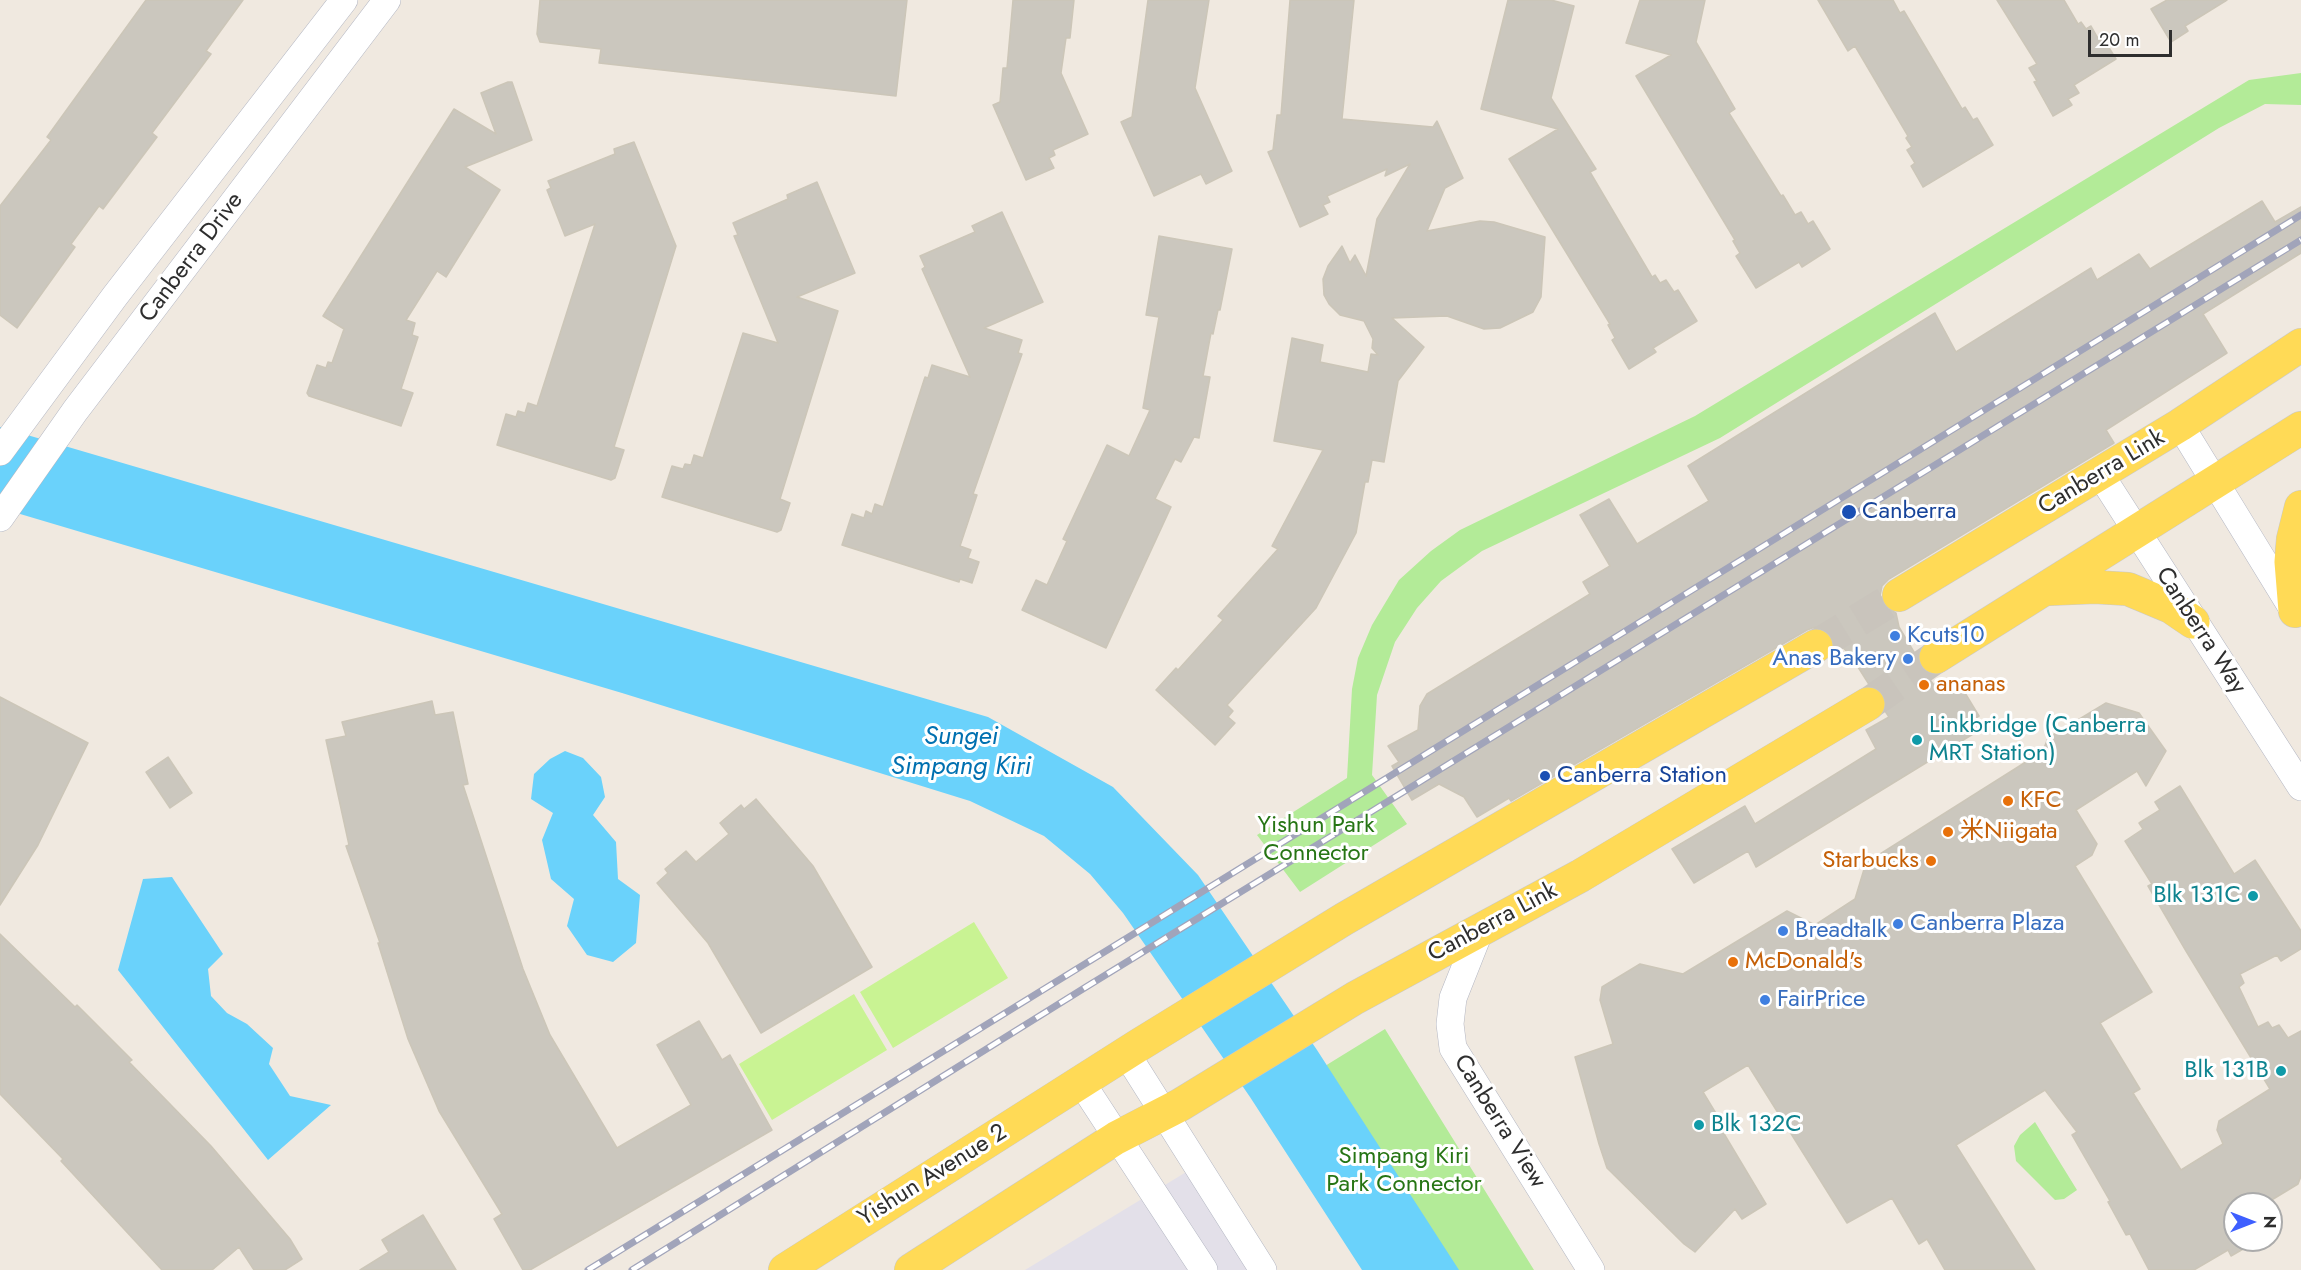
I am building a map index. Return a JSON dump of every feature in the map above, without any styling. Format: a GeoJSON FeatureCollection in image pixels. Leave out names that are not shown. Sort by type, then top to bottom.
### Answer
{"type":"FeatureCollection","features":[{"type":"Feature","properties":{"kind":"main road","name":"Canberra Link"},"geometry":{"type":"LineString","coordinates":[[1899,595],[2180,425],[2301,345]]}},
{"type":"Feature","properties":{"kind":"main road"},"geometry":{"type":"LineString","coordinates":[[1936,657],[2301,428]]}},
{"type":"Feature","properties":{"kind":"main road"},"geometry":{"type":"LineString","coordinates":[[2298,616],[2291,562],[2293,539],[2301,507]]}},
{"type":"Feature","properties":{"kind":"main road"},"geometry":{"type":"LineString","coordinates":[[2047,589],[2095,587],[2128,589],[2171,607],[2193,622]]}},
{"type":"Feature","properties":{"kind":"main road"},"geometry":{"type":"LineString","coordinates":[[1081,1082],[1326,931],[1816,646]]}},
{"type":"Feature","properties":{"kind":"main road","name":"Canberra Link"},"geometry":{"type":"LineString","coordinates":[[1116,1138],[1172,1109],[1355,998],[1580,876],[1868,704]]}},
{"type":"Feature","properties":{"kind":"main road","name":"Yishun Avenue 2"},"geometry":{"type":"LineString","coordinates":[[785,1270],[1081,1082]]}},
{"type":"Feature","properties":{"kind":"main road"},"geometry":{"type":"LineString","coordinates":[[911,1270],[1116,1138]]}},
{"type":"Feature","properties":{"kind":"street","name":"Canberra Drive"},"geometry":{"type":"LineString","coordinates":[[0,452],[344,0]]}},
{"type":"Feature","properties":{"kind":"street","name":"Canberra Drive"},"geometry":{"type":"LineString","coordinates":[[0,518],[75,411],[387,0]]}},
{"type":"Feature","properties":{"kind":"street"},"geometry":{"type":"LineString","coordinates":[[2180,425],[2298,616]]}},
{"type":"Feature","properties":{"kind":"street","name":"Canberra Way"},"geometry":{"type":"LineString","coordinates":[[2100,474],[2301,787]]}},
{"type":"Feature","properties":{"kind":"street","name":"Canberra View"},"geometry":{"type":"LineString","coordinates":[[1480,930],[1453,998],[1450,1024],[1453,1048],[1591,1270]]}},
{"type":"Feature","properties":{"kind":"street"},"geometry":{"type":"LineString","coordinates":[[1132,1049],[1172,1109],[1263,1270]]}},
{"type":"Feature","properties":{"kind":"street"},"geometry":{"type":"LineString","coordinates":[[1081,1082],[1204,1270]]}},
{"type":"Feature","properties":{"kind":"shaded area"},"geometry":{"type":"Polygon","coordinates":[[[1201,1163],[1268,1270],[1025,1270],[1201,1163]]]}},
{"type":"Feature","properties":{"kind":"green space","name":"Yishun Park Connector"},"geometry":{"type":"Polygon","coordinates":[[[2301,73],[2301,105],[2265,104],[2219,128],[1720,438],[1482,551],[1441,581],[1417,608],[1395,642],[1377,695],[1372,775],[1407,824],[1300,892],[1257,835],[1347,778],[1352,689],[1358,658],[1372,625],[1399,580],[1431,551],[1460,530],[1695,416],[2249,80],[2301,73]]]}},
{"type":"Feature","properties":{"kind":"green space"},"geometry":{"type":"Polygon","coordinates":[[[974,922],[1008,978],[893,1048],[860,992],[974,922]]]}},
{"type":"Feature","properties":{"kind":"green space"},"geometry":{"type":"Polygon","coordinates":[[[854,994],[887,1050],[772,1120],[739,1064],[854,994]]]}},
{"type":"Feature","properties":{"kind":"green space","name":"Simpang Kiri Park Connector"},"geometry":{"type":"Polygon","coordinates":[[[1385,1029],[1534,1270],[1396,1270],[1286,1090],[1385,1029]]]}},
{"type":"Feature","properties":{"kind":"green space"},"geometry":{"type":"Polygon","coordinates":[[[2035,1122],[2077,1190],[2064,1199],[2055,1200],[2016,1161],[2014,1146],[2020,1135],[2035,1122]]]}},
{"type":"Feature","properties":{"kind":"water","name":"Sungei Simpang Kiri"},"geometry":{"type":"Polygon","coordinates":[[[0,427],[988,717],[1113,787],[1198,875],[1317,1050],[1459,1270],[1362,1270],[1250,1097],[1123,913],[1090,874],[1044,836],[970,801],[622,693],[0,508],[0,427]]]}},
{"type":"Feature","properties":{"kind":"water"},"geometry":{"type":"Polygon","coordinates":[[[565,751],[583,758],[601,777],[605,797],[593,815],[616,842],[618,879],[640,895],[636,943],[613,962],[587,955],[567,926],[574,899],[551,879],[542,840],[553,813],[531,799],[534,774],[550,759],[565,751]]]}},
{"type":"Feature","properties":{"kind":"water"},"geometry":{"type":"Polygon","coordinates":[[[172,877],[223,954],[208,969],[211,996],[227,1013],[247,1024],[273,1048],[269,1064],[290,1096],[331,1105],[268,1160],[118,970],[143,879],[172,877]]]}},
{"type":"Feature","properties":{"kind":"building"},"geometry":{"type":"Polygon","coordinates":[[[146,0],[243,0],[206,51],[211,54],[152,133],[157,137],[103,209],[99,206],[71,244],[75,247],[17,328],[0,315],[0,206],[51,140],[47,137],[146,0]]]}},
{"type":"Feature","properties":{"kind":"building"},"geometry":{"type":"Polygon","coordinates":[[[540,0],[907,0],[896,96],[599,63],[601,49],[540,42],[537,34],[540,0]]]}},
{"type":"Feature","properties":{"kind":"building"},"geometry":{"type":"Polygon","coordinates":[[[1013,0],[1074,0],[1070,38],[1066,38],[1061,73],[1088,134],[1053,150],[1055,155],[1049,158],[1054,168],[1026,180],[993,105],[1000,102],[1003,68],[1007,68],[1013,0]]]}},
{"type":"Feature","properties":{"kind":"building"},"geometry":{"type":"Polygon","coordinates":[[[1148,0],[1209,0],[1195,88],[1232,171],[1206,184],[1201,174],[1154,196],[1121,122],[1132,117],[1148,0]]]}},
{"type":"Feature","properties":{"kind":"building"},"geometry":{"type":"Polygon","coordinates":[[[1290,0],[1354,0],[1342,119],[1433,127],[1437,121],[1463,178],[1445,188],[1427,231],[1480,221],[1494,222],[1545,237],[1541,297],[1533,312],[1500,328],[1484,329],[1447,316],[1392,318],[1424,347],[1398,381],[1384,462],[1372,460],[1368,482],[1365,482],[1356,533],[1316,608],[1227,705],[1233,711],[1228,717],[1235,723],[1215,745],[1156,690],[1176,668],[1178,670],[1223,620],[1218,616],[1278,549],[1272,546],[1323,450],[1274,441],[1292,338],[1323,345],[1320,362],[1368,372],[1371,354],[1378,355],[1372,348],[1373,339],[1364,321],[1340,315],[1329,304],[1324,295],[1323,279],[1328,266],[1342,246],[1350,263],[1355,255],[1366,276],[1377,219],[1410,164],[1385,176],[1387,169],[1327,196],[1330,202],[1323,205],[1328,214],[1300,227],[1268,152],[1273,150],[1277,115],[1281,115],[1290,0]]]}},
{"type":"Feature","properties":{"kind":"building"},"geometry":{"type":"Polygon","coordinates":[[[1508,0],[1551,0],[1574,6],[1551,98],[1596,169],[1590,172],[1652,277],[1655,275],[1660,283],[1666,280],[1674,292],[1678,290],[1697,321],[1653,348],[1656,352],[1629,369],[1612,340],[1615,338],[1608,325],[1610,324],[1509,159],[1558,129],[1481,109],[1508,0]]]}},
{"type":"Feature","properties":{"kind":"building"},"geometry":{"type":"Polygon","coordinates":[[[1640,0],[1705,0],[1696,42],[1735,109],[1729,113],[1795,215],[1801,212],[1808,224],[1813,221],[1830,249],[1802,267],[1799,262],[1756,288],[1736,256],[1740,253],[1733,241],[1735,240],[1636,76],[1671,55],[1626,43],[1640,0]]]}},
{"type":"Feature","properties":{"kind":"building"},"geometry":{"type":"Polygon","coordinates":[[[1818,0],[1893,0],[1900,13],[1904,11],[1962,109],[1965,107],[1973,120],[1977,118],[1993,145],[1923,187],[1911,166],[1915,163],[1907,150],[1912,147],[1906,138],[1908,136],[1855,46],[1848,51],[1818,0]]]}},
{"type":"Feature","properties":{"kind":"building"},"geometry":{"type":"Polygon","coordinates":[[[1997,0],[2064,0],[2078,24],[2081,22],[2086,29],[2091,26],[2099,40],[2103,38],[2116,59],[2074,85],[2079,93],[2068,99],[2072,105],[2053,116],[2029,68],[2037,64],[1997,0]]]}},
{"type":"Feature","properties":{"kind":"building"},"geometry":{"type":"Polygon","coordinates":[[[2167,0],[2227,0],[2185,26],[2188,31],[2171,42],[2151,9],[2167,0]]]}},
{"type":"Feature","properties":{"kind":"building"},"geometry":{"type":"Polygon","coordinates":[[[512,82],[532,140],[465,167],[500,190],[446,277],[437,271],[406,320],[415,323],[412,335],[418,337],[401,389],[413,393],[401,426],[309,396],[307,393],[317,365],[326,368],[328,362],[332,363],[344,329],[323,316],[419,164],[454,109],[496,134],[481,93],[512,82]]]}},
{"type":"Feature","properties":{"kind":"building"},"geometry":{"type":"Polygon","coordinates":[[[634,142],[676,246],[614,447],[624,450],[615,478],[611,480],[497,445],[506,414],[516,417],[518,411],[525,413],[528,403],[537,406],[595,224],[565,236],[547,190],[551,188],[548,181],[615,154],[614,149],[634,142]]]}},
{"type":"Feature","properties":{"kind":"building"},"geometry":{"type":"Polygon","coordinates":[[[817,182],[855,273],[797,297],[838,311],[780,499],[790,503],[781,530],[777,532],[662,497],[672,466],[683,469],[685,464],[691,465],[694,455],[703,458],[743,333],[778,343],[734,236],[738,235],[733,223],[788,199],[787,195],[817,182]]]}},
{"type":"Feature","properties":{"kind":"building","name":"Canberra"},"geometry":{"type":"Polygon","coordinates":[[[2262,201],[2275,222],[2301,207],[2301,253],[2203,314],[2227,353],[2106,430],[2114,443],[1889,579],[1882,586],[1880,596],[1883,604],[1896,613],[1899,627],[1917,657],[1920,667],[1941,694],[1959,683],[1979,716],[1971,721],[1978,731],[1756,867],[1748,851],[1694,883],[1672,849],[1745,806],[1755,824],[1876,749],[1866,730],[1889,717],[1885,711],[1884,695],[1878,688],[1870,686],[1851,656],[1826,630],[1815,627],[1511,801],[1509,798],[1477,817],[1464,797],[1439,784],[1412,800],[1392,766],[1399,762],[1388,746],[1418,730],[1420,706],[1427,694],[1590,594],[1583,582],[1610,566],[1580,515],[1609,499],[1637,544],[1709,501],[1688,466],[1935,313],[1956,352],[2091,268],[2097,280],[2139,254],[2150,269],[2262,201]]]}},
{"type":"Feature","properties":{"kind":"building"},"geometry":{"type":"Polygon","coordinates":[[[1002,212],[1043,302],[984,328],[1022,340],[1018,353],[1022,354],[973,494],[977,495],[960,546],[971,550],[968,558],[979,562],[972,583],[960,579],[959,582],[842,545],[852,514],[864,518],[866,511],[872,514],[875,504],[883,507],[925,377],[928,378],[932,365],[970,377],[922,269],[925,267],[920,256],[975,232],[972,226],[1002,212]]]}},
{"type":"Feature","properties":{"kind":"building"},"geometry":{"type":"Polygon","coordinates":[[[1159,236],[1232,249],[1220,310],[1218,310],[1213,334],[1211,333],[1203,376],[1210,377],[1199,438],[1194,437],[1181,462],[1175,459],[1155,499],[1171,507],[1106,648],[1022,610],[1036,580],[1047,585],[1067,541],[1063,539],[1107,445],[1129,456],[1150,410],[1143,408],[1159,317],[1146,315],[1159,236]]]}},
{"type":"Feature","properties":{"kind":"building"},"geometry":{"type":"Polygon","coordinates":[[[0,697],[88,743],[38,845],[0,905],[0,697]]]}},
{"type":"Feature","properties":{"kind":"building"},"geometry":{"type":"Polygon","coordinates":[[[432,701],[435,715],[453,712],[468,784],[463,785],[523,969],[550,1035],[617,1148],[691,1105],[657,1045],[699,1021],[722,1060],[730,1055],[772,1130],[530,1270],[523,1270],[494,1219],[502,1214],[439,1111],[408,1039],[378,943],[380,943],[346,846],[349,845],[326,740],[346,736],[342,722],[432,701]]]}},
{"type":"Feature","properties":{"kind":"building"},"geometry":{"type":"Polygon","coordinates":[[[2106,703],[2139,713],[2166,751],[2146,786],[2137,771],[2076,810],[2097,844],[2092,855],[2075,866],[2152,992],[2100,1023],[2140,1089],[2133,1093],[2181,1170],[2223,1144],[2217,1130],[2219,1121],[2270,1089],[2186,951],[2148,886],[2152,884],[2125,841],[2143,829],[2139,823],[2160,810],[2155,802],[2180,786],[2234,874],[2255,860],[2301,931],[2301,949],[2281,961],[2277,955],[2240,974],[2244,983],[2239,987],[2258,1027],[2268,1022],[2272,1028],[2279,1025],[2288,1038],[2301,1031],[2301,1176],[2298,1184],[2283,1193],[2223,1192],[2225,1252],[2194,1270],[2149,1270],[2130,1234],[2126,1235],[2108,1202],[2110,1201],[2072,1135],[2077,1132],[2045,1090],[1956,1145],[2035,1270],[1945,1270],[1927,1239],[1919,1244],[1892,1198],[1847,1223],[1748,1065],[1703,1092],[1726,1130],[1723,1132],[1766,1204],[1742,1219],[1735,1209],[1695,1252],[1684,1244],[1607,1168],[1575,1057],[1613,1044],[1600,1000],[1602,987],[1640,964],[1683,974],[1787,911],[1815,925],[1855,899],[1865,866],[1869,861],[2029,760],[2040,758],[2048,738],[2106,703]]]}},
{"type":"Feature","properties":{"kind":"building"},"geometry":{"type":"Polygon","coordinates":[[[168,757],[192,793],[170,808],[146,772],[168,757]]]}},
{"type":"Feature","properties":{"kind":"building"},"geometry":{"type":"Polygon","coordinates":[[[756,799],[813,866],[872,967],[761,1033],[708,943],[657,883],[668,873],[665,869],[686,851],[696,862],[729,834],[720,823],[741,805],[744,809],[756,799]]]}},
{"type":"Feature","properties":{"kind":"building"},"geometry":{"type":"Polygon","coordinates":[[[0,934],[75,1007],[77,1005],[132,1060],[129,1062],[211,1146],[290,1239],[302,1259],[285,1270],[254,1270],[239,1247],[212,1270],[162,1270],[61,1161],[63,1159],[0,1094],[0,934]]]}},
{"type":"Feature","properties":{"kind":"building"},"geometry":{"type":"Polygon","coordinates":[[[423,1215],[456,1270],[360,1270],[389,1252],[382,1240],[423,1215]]]}},
{"type":"Feature","properties":{"kind":"tunnel"},"geometry":{"type":"LineString","coordinates":[[1816,646],[1899,595]]}},
{"type":"Feature","properties":{"kind":"tunnel"},"geometry":{"type":"LineString","coordinates":[[1868,704],[1936,657]]}},
{"type":"Feature","properties":{"kind":"railway"},"geometry":{"type":"LineString","coordinates":[[588,1270],[2301,215]]}},
{"type":"Feature","properties":{"kind":"railway"},"geometry":{"type":"LineString","coordinates":[[632,1270],[1086,987],[2301,240]]}},
{"type":"Feature","properties":{"kind":"place","name":"Canberra"},"geometry":{"type":"Point","coordinates":[1849,512]}},
{"type":"Feature","properties":{"kind":"place","name":"Kcuts10"},"geometry":{"type":"Point","coordinates":[1895,636]}},
{"type":"Feature","properties":{"kind":"place","name":"Anas Bakery"},"geometry":{"type":"Point","coordinates":[1908,659]}},
{"type":"Feature","properties":{"kind":"place","name":"ananas"},"geometry":{"type":"Point","coordinates":[1924,685]}},
{"type":"Feature","properties":{"kind":"place","name":"Linkbridge (Canberra MRT Station)"},"geometry":{"type":"Point","coordinates":[1917,740]}},
{"type":"Feature","properties":{"kind":"place","name":"Canberra Station"},"geometry":{"type":"Point","coordinates":[1545,776]}},
{"type":"Feature","properties":{"kind":"place","name":"KFC"},"geometry":{"type":"Point","coordinates":[2008,801]}},
{"type":"Feature","properties":{"kind":"place","name":"米Niigata"},"geometry":{"type":"Point","coordinates":[1948,832]}},
{"type":"Feature","properties":{"kind":"place","name":"Starbucks"},"geometry":{"type":"Point","coordinates":[1931,861]}},
{"type":"Feature","properties":{"kind":"place","name":"Blk 131C"},"geometry":{"type":"Point","coordinates":[2253,896]}},
{"type":"Feature","properties":{"kind":"place","name":"Canberra Plaza"},"geometry":{"type":"Point","coordinates":[1898,924]}},
{"type":"Feature","properties":{"kind":"place","name":"Breadtalk"},"geometry":{"type":"Point","coordinates":[1783,931]}},
{"type":"Feature","properties":{"kind":"place","name":"McDonald's"},"geometry":{"type":"Point","coordinates":[1733,962]}},
{"type":"Feature","properties":{"kind":"place","name":"FairPrice"},"geometry":{"type":"Point","coordinates":[1765,1000]}},
{"type":"Feature","properties":{"kind":"place","name":"Blk 131B"},"geometry":{"type":"Point","coordinates":[2281,1071]}},
{"type":"Feature","properties":{"kind":"place","name":"Blk 132C"},"geometry":{"type":"Point","coordinates":[1699,1125]}}]}
